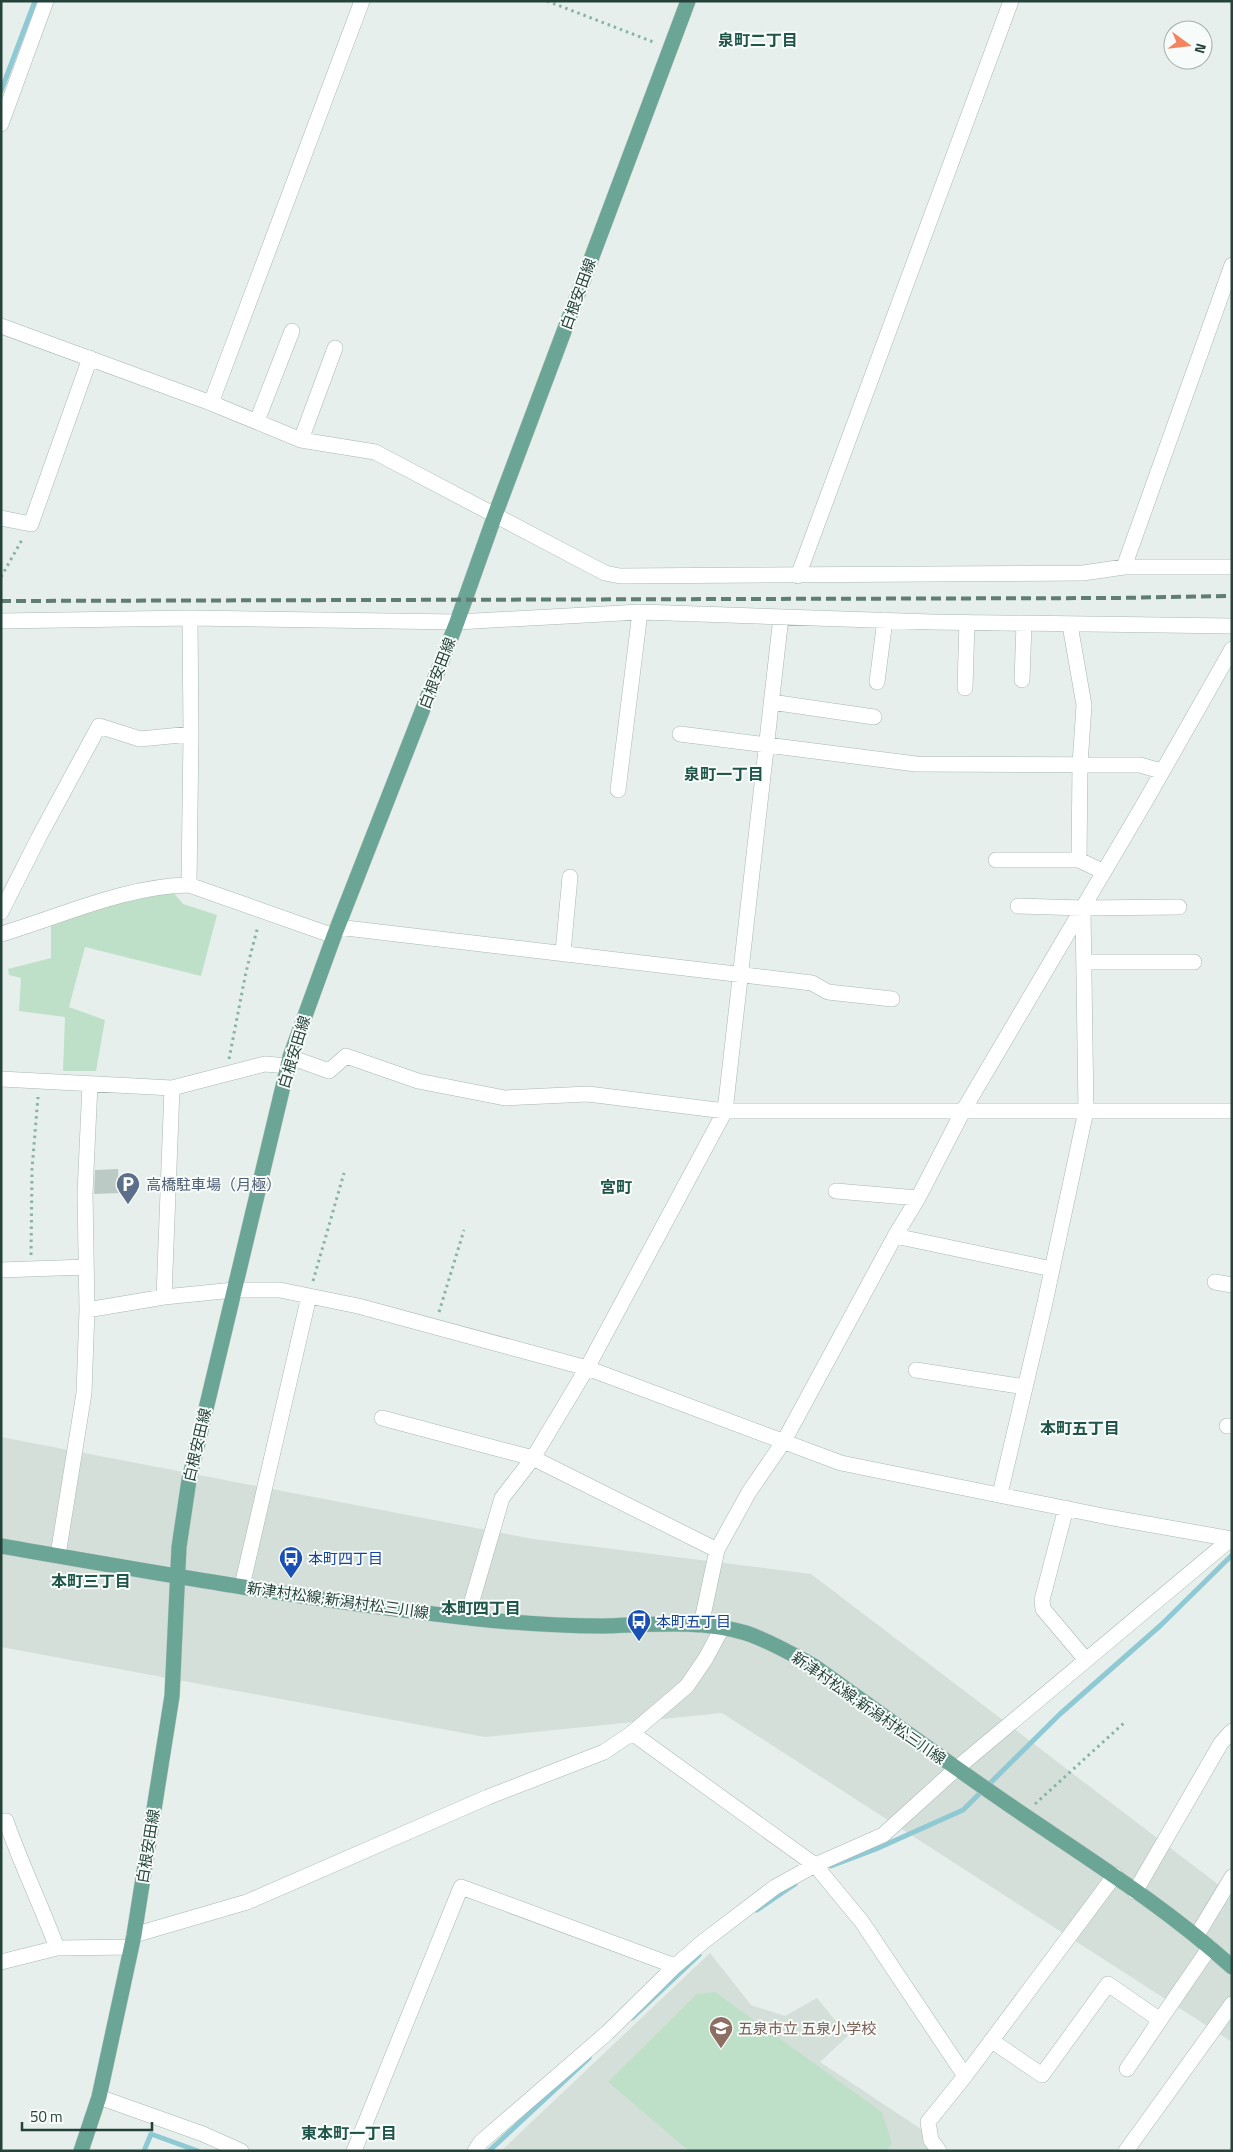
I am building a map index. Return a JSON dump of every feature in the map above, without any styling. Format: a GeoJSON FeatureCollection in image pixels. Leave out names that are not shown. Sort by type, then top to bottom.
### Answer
{"type":"FeatureCollection","features":[{"type":"Feature","properties":{"kind":"main road","name":"白根安田線"},"geometry":{"type":"LineString","coordinates":[[81,2151],[99,2097],[132,1941],[172,1696],[179,1547],[189,1480],[289,1061],[336,931],[458,622],[496,515],[688,1]]}},
{"type":"Feature","properties":{"kind":"main road","name":"新津村松線;新潟村松三川線"},"geometry":{"type":"LineString","coordinates":[[1,1546],[242,1586],[467,1618],[565,1626],[701,1625],[746,1634],[772,1644],[814,1666],[1023,1814],[1115,1875],[1135,1892],[1197,1935],[1232,1967]]}},
{"type":"Feature","properties":{"kind":"street"},"geometry":{"type":"LineString","coordinates":[[1,124],[46,1]]}},
{"type":"Feature","properties":{"kind":"street"},"geometry":{"type":"LineString","coordinates":[[211,403],[362,1]]}},
{"type":"Feature","properties":{"kind":"street"},"geometry":{"type":"LineString","coordinates":[[798,576],[1011,1]]}},
{"type":"Feature","properties":{"kind":"street"},"geometry":{"type":"LineString","coordinates":[[1124,567],[1232,265]]}},
{"type":"Feature","properties":{"kind":"street"},"geometry":{"type":"LineString","coordinates":[[1,326],[211,403],[300,440],[375,452],[612,575],[798,576],[1084,573],[1124,567],[1232,567]]}},
{"type":"Feature","properties":{"kind":"street"},"geometry":{"type":"LineString","coordinates":[[256,421],[292,331]]}},
{"type":"Feature","properties":{"kind":"street"},"geometry":{"type":"LineString","coordinates":[[300,440],[335,348]]}},
{"type":"Feature","properties":{"kind":"street"},"geometry":{"type":"LineString","coordinates":[[1,518],[31,524],[90,358]]}},
{"type":"Feature","properties":{"kind":"street"},"geometry":{"type":"LineString","coordinates":[[618,790],[640,612]]}},
{"type":"Feature","properties":{"kind":"street"},"geometry":{"type":"LineString","coordinates":[[1,621],[190,618],[458,622],[640,612],[1024,624],[1227,626]]}},
{"type":"Feature","properties":{"kind":"street"},"geometry":{"type":"LineString","coordinates":[[467,1618],[502,1498],[533,1458],[587,1368],[725,1111],[781,617]]}},
{"type":"Feature","properties":{"kind":"street"},"geometry":{"type":"LineString","coordinates":[[189,886],[190,618]]}},
{"type":"Feature","properties":{"kind":"street"},"geometry":{"type":"LineString","coordinates":[[877,682],[885,620]]}},
{"type":"Feature","properties":{"kind":"street"},"geometry":{"type":"LineString","coordinates":[[965,688],[967,622]]}},
{"type":"Feature","properties":{"kind":"street"},"geometry":{"type":"LineString","coordinates":[[1022,680],[1024,624]]}},
{"type":"Feature","properties":{"kind":"street"},"geometry":{"type":"LineString","coordinates":[[1070,625],[1084,705],[1080,765],[1079,860]]}},
{"type":"Feature","properties":{"kind":"street"},"geometry":{"type":"LineString","coordinates":[[701,1625],[717,1550],[749,1492],[784,1441],[895,1236],[918,1198],[963,1111],[1104,872],[1232,649]]}},
{"type":"Feature","properties":{"kind":"street"},"geometry":{"type":"LineString","coordinates":[[771,702],[874,718]]}},
{"type":"Feature","properties":{"kind":"street"},"geometry":{"type":"LineString","coordinates":[[1,912],[99,726],[140,739],[191,734]]}},
{"type":"Feature","properties":{"kind":"street"},"geometry":{"type":"LineString","coordinates":[[680,734],[916,764],[1140,765],[1161,771]]}},
{"type":"Feature","properties":{"kind":"street"},"geometry":{"type":"LineString","coordinates":[[996,860],[1079,860],[1104,872]]}},
{"type":"Feature","properties":{"kind":"street"},"geometry":{"type":"LineString","coordinates":[[563,952],[570,877]]}},
{"type":"Feature","properties":{"kind":"street"},"geometry":{"type":"LineString","coordinates":[[1,934],[42,922],[76,907],[168,886],[189,886],[262,910],[336,931],[563,952],[812,983],[828,992],[892,999]]}},
{"type":"Feature","properties":{"kind":"street"},"geometry":{"type":"LineString","coordinates":[[1018,906],[1083,908],[1179,907]]}},
{"type":"Feature","properties":{"kind":"street"},"geometry":{"type":"LineString","coordinates":[[1000,1494],[1026,1387],[1086,1111],[1083,908]]}},
{"type":"Feature","properties":{"kind":"street"},"geometry":{"type":"LineString","coordinates":[[1084,962],[1194,962]]}},
{"type":"Feature","properties":{"kind":"street"},"geometry":{"type":"LineString","coordinates":[[1,1079],[172,1088],[265,1064],[289,1061],[329,1071],[346,1056],[418,1081],[505,1098],[588,1094],[725,1111],[1232,1111]]}},
{"type":"Feature","properties":{"kind":"street"},"geometry":{"type":"LineString","coordinates":[[58,1555],[84,1393],[88,1310],[85,1194],[90,1084]]}},
{"type":"Feature","properties":{"kind":"street"},"geometry":{"type":"LineString","coordinates":[[164,1297],[172,1088]]}},
{"type":"Feature","properties":{"kind":"street"},"geometry":{"type":"LineString","coordinates":[[836,1191],[918,1198]]}},
{"type":"Feature","properties":{"kind":"street"},"geometry":{"type":"LineString","coordinates":[[895,1236],[1052,1269]]}},
{"type":"Feature","properties":{"kind":"street"},"geometry":{"type":"LineString","coordinates":[[1,1270],[86,1267]]}},
{"type":"Feature","properties":{"kind":"street"},"geometry":{"type":"LineString","coordinates":[[1215,1282],[1232,1285]]}},
{"type":"Feature","properties":{"kind":"street"},"geometry":{"type":"LineString","coordinates":[[88,1310],[164,1297],[234,1290],[280,1290],[358,1306],[587,1368],[840,1463],[1232,1539]]}},
{"type":"Feature","properties":{"kind":"street"},"geometry":{"type":"LineString","coordinates":[[242,1586],[309,1296]]}},
{"type":"Feature","properties":{"kind":"street"},"geometry":{"type":"LineString","coordinates":[[916,1370],[1026,1387]]}},
{"type":"Feature","properties":{"kind":"street"},"geometry":{"type":"LineString","coordinates":[[382,1418],[533,1458],[717,1550]]}},
{"type":"Feature","properties":{"kind":"street"},"geometry":{"type":"LineString","coordinates":[[1066,1508],[1042,1600],[1042,1609],[1086,1660]]}},
{"type":"Feature","properties":{"kind":"street"},"geometry":{"type":"LineString","coordinates":[[475,2151],[481,2142],[607,2033],[675,1966],[704,1941],[775,1887],[815,1865],[883,1835],[957,1768],[1232,1539]]}},
{"type":"Feature","properties":{"kind":"street"},"geometry":{"type":"LineString","coordinates":[[1,1962],[57,1948],[132,1941],[247,1902],[488,1798],[604,1752],[632,1733],[687,1686],[706,1658],[722,1628]]}},
{"type":"Feature","properties":{"kind":"street"},"geometry":{"type":"LineString","coordinates":[[1135,1892],[1226,1746],[1232,1731]]}},
{"type":"Feature","properties":{"kind":"street"},"geometry":{"type":"LineString","coordinates":[[632,1733],[815,1865],[862,1922],[966,2076]]}},
{"type":"Feature","properties":{"kind":"street"},"geometry":{"type":"LineString","coordinates":[[1,1821],[6,1821],[22,1867],[44,1914],[57,1948]]}},
{"type":"Feature","properties":{"kind":"street"},"geometry":{"type":"LineString","coordinates":[[939,2151],[931,2140],[928,2122],[966,2076],[1115,1875]]}},
{"type":"Feature","properties":{"kind":"street"},"geometry":{"type":"LineString","coordinates":[[1197,1935],[1232,1877]]}},
{"type":"Feature","properties":{"kind":"street"},"geometry":{"type":"LineString","coordinates":[[354,2151],[461,1887],[675,1966]]}},
{"type":"Feature","properties":{"kind":"street"},"geometry":{"type":"LineString","coordinates":[[1127,2068],[1210,1947]]}},
{"type":"Feature","properties":{"kind":"street"},"geometry":{"type":"LineString","coordinates":[[992,2041],[1042,2075],[1108,1984],[1160,2020]]}},
{"type":"Feature","properties":{"kind":"street"},"geometry":{"type":"LineString","coordinates":[[1126,2151],[1232,2004]]}},
{"type":"Feature","properties":{"kind":"street"},"geometry":{"type":"LineString","coordinates":[[99,2097],[203,2134],[241,2151]]}},
{"type":"Feature","properties":{"kind":"path"},"geometry":{"type":"LineString","coordinates":[[547,1],[670,47]]}},
{"type":"Feature","properties":{"kind":"path"},"geometry":{"type":"LineString","coordinates":[[1,577],[31,524]]}},
{"type":"Feature","properties":{"kind":"path"},"geometry":{"type":"LineString","coordinates":[[226,1074],[246,972],[262,910]]}},
{"type":"Feature","properties":{"kind":"path"},"geometry":{"type":"LineString","coordinates":[[31,1269],[32,1169],[39,1081]]}},
{"type":"Feature","properties":{"kind":"path"},"geometry":{"type":"LineString","coordinates":[[309,1296],[344,1173]]}},
{"type":"Feature","properties":{"kind":"path"},"geometry":{"type":"LineString","coordinates":[[435,1327],[464,1230]]}},
{"type":"Feature","properties":{"kind":"path"},"geometry":{"type":"LineString","coordinates":[[1023,1814],[1125,1722]]}},
{"type":"Feature","properties":{"kind":"shaded area"},"geometry":{"type":"Polygon","coordinates":[[[1,1437],[533,1539],[811,1574],[1232,1895],[1232,2042],[722,1713],[485,1737],[1,1647],[1,1437]]]}},
{"type":"Feature","properties":{"kind":"shaded area","name":"五泉市立 五泉小学校"},"geometry":{"type":"Polygon","coordinates":[[[710,1953],[751,2005],[785,2016],[817,1998],[848,2036],[820,2062],[921,2129],[929,2151],[501,2151],[710,1953]]]}},
{"type":"Feature","properties":{"kind":"green space"},"geometry":{"type":"Polygon","coordinates":[[[173,892],[183,904],[217,915],[201,976],[85,947],[69,1007],[105,1020],[96,1071],[63,1071],[65,1017],[19,1011],[21,978],[9,975],[8,969],[51,958],[51,925],[84,911],[173,892]]]}},
{"type":"Feature","properties":{"kind":"green space","name":"五泉市立 五泉小学校"},"geometry":{"type":"Polygon","coordinates":[[[715,1992],[882,2112],[892,2143],[887,2151],[689,2151],[608,2082],[697,1994],[715,1992]]]}},
{"type":"Feature","properties":{"kind":"building"},"geometry":{"type":"Polygon","coordinates":[[[118,1169],[119,1193],[94,1194],[95,1170],[118,1169]]]}},
{"type":"Feature","properties":{"kind":"waterway"},"geometry":{"type":"LineString","coordinates":[[1,91],[35,1]]}},
{"type":"Feature","properties":{"kind":"waterway"},"geometry":{"type":"LineString","coordinates":[[831,1866],[876,1849],[963,1810],[1060,1714],[1161,1625],[1232,1555]]}},
{"type":"Feature","properties":{"kind":"waterway"},"geometry":{"type":"LineString","coordinates":[[757,1910],[795,1884]]}},
{"type":"Feature","properties":{"kind":"waterway"},"geometry":{"type":"LineString","coordinates":[[632,2018],[699,1955]]}},
{"type":"Feature","properties":{"kind":"waterway"},"geometry":{"type":"LineString","coordinates":[[489,2151],[589,2058]]}},
{"type":"Feature","properties":{"kind":"waterway"},"geometry":{"type":"LineString","coordinates":[[144,2151],[151,2134],[198,2151]]}},
{"type":"Feature","properties":{"kind":"railway"},"geometry":{"type":"LineString","coordinates":[[1,601],[1114,598],[1232,596]]}},
{"type":"Feature","properties":{"kind":"place","name":"高橋駐車場（月極）"},"geometry":{"type":"Point","coordinates":[128,1205]}},
{"type":"Feature","properties":{"kind":"place","name":"本町四丁目"},"geometry":{"type":"Point","coordinates":[291,1579]}},
{"type":"Feature","properties":{"kind":"place","name":"本町五丁目"},"geometry":{"type":"Point","coordinates":[639,1642]}},
{"type":"Feature","properties":{"kind":"place","name":"五泉市立 五泉小学校"},"geometry":{"type":"Point","coordinates":[721,2049]}},
{"type":"Feature","properties":{"kind":"district","name":"泉町二丁目"},"geometry":{"type":"Point","coordinates":[758,40]}},
{"type":"Feature","properties":{"kind":"district","name":"泉町一丁目"},"geometry":{"type":"Point","coordinates":[724,774]}},
{"type":"Feature","properties":{"kind":"district","name":"宮町"},"geometry":{"type":"Point","coordinates":[616,1187]}},
{"type":"Feature","properties":{"kind":"district","name":"本町五丁目"},"geometry":{"type":"Point","coordinates":[1080,1428]}},
{"type":"Feature","properties":{"kind":"district","name":"本町三丁目"},"geometry":{"type":"Point","coordinates":[91,1581]}},
{"type":"Feature","properties":{"kind":"district","name":"本町四丁目"},"geometry":{"type":"Point","coordinates":[481,1608]}},
{"type":"Feature","properties":{"kind":"district","name":"東本町一丁目"},"geometry":{"type":"Point","coordinates":[349,2133]}}]}
